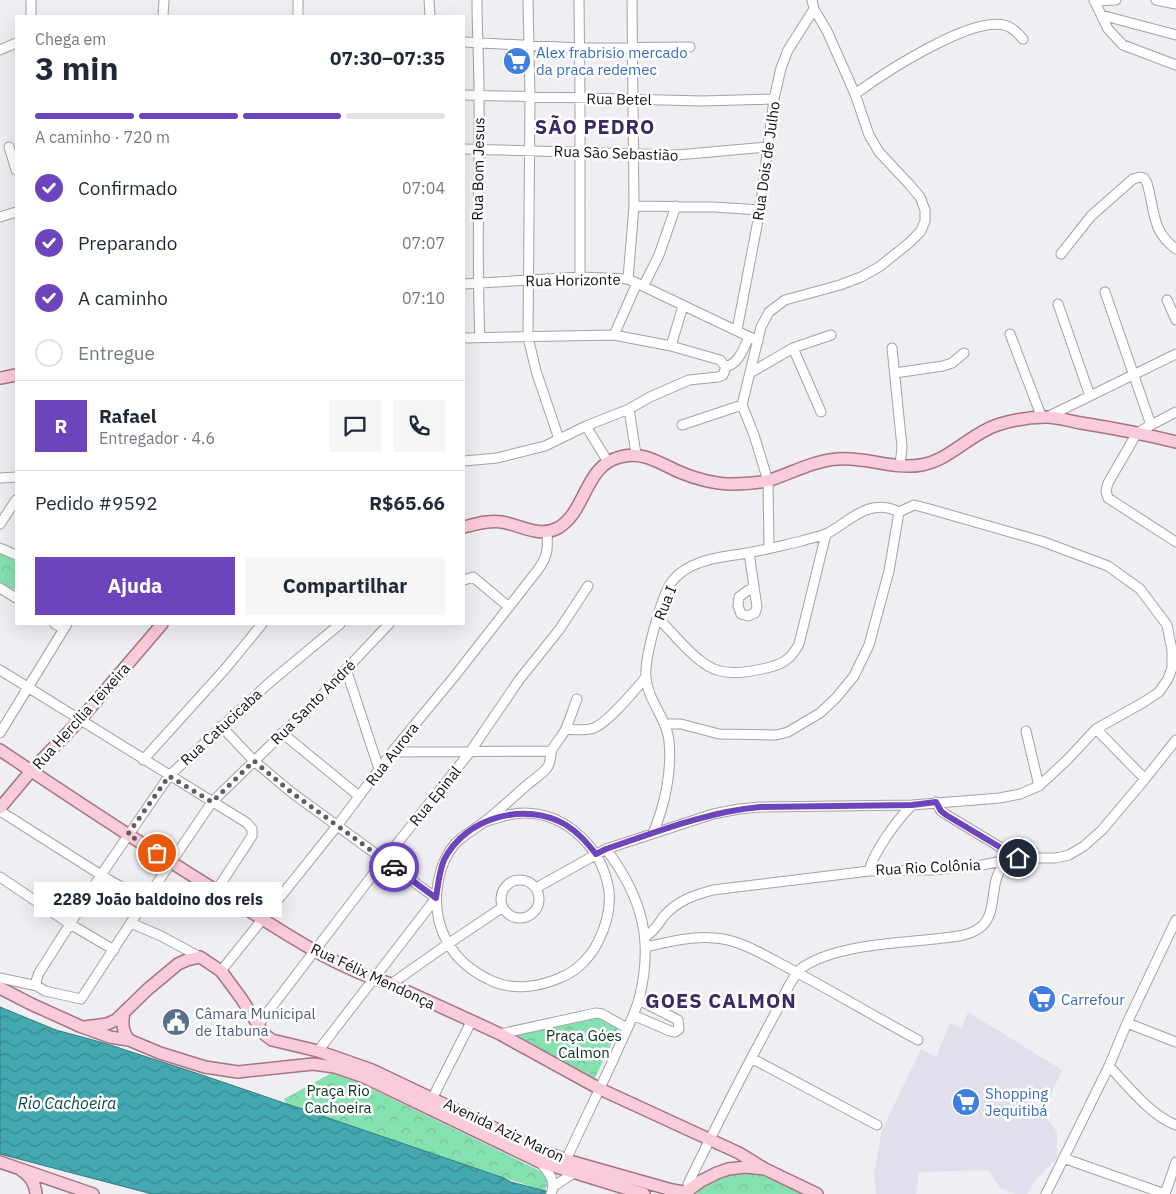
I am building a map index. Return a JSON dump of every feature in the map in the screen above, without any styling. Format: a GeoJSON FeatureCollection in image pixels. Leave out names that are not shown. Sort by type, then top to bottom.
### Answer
{"type":"FeatureCollection","features":[{"type":"Feature","properties":{"kind":"main road"},"geometry":{"type":"LineString","coordinates":[[0,378],[15,375]]}},
{"type":"Feature","properties":{"kind":"main road"},"geometry":{"type":"LineString","coordinates":[[465,527],[482,522],[501,522],[530,531],[547,531],[558,528],[577,508],[586,488],[608,462],[620,457],[636,454],[650,458],[685,474],[730,484],[768,481],[819,462],[837,458],[858,458],[900,465],[921,465],[937,460],[995,426],[1021,419],[1044,417],[1137,432],[1176,442]]}},
{"type":"Feature","properties":{"kind":"main road","name":"Rua Hercília Teixeira"},"geometry":{"type":"LineString","coordinates":[[0,809],[31,771],[80,720],[161,625]]}},
{"type":"Feature","properties":{"kind":"main road","name":"Rua Félix Mendonça"},"geometry":{"type":"LineString","coordinates":[[0,750],[172,863],[314,951],[372,979],[391,984],[500,1034],[600,1089],[740,1153],[765,1168]]}},
{"type":"Feature","properties":{"kind":"main road"},"geometry":{"type":"LineString","coordinates":[[84,1028],[107,1024],[116,1020],[148,989],[178,964],[187,960],[200,958],[221,971]]}},
{"type":"Feature","properties":{"kind":"main road","name":"Avenida Aziz Maron"},"geometry":{"type":"LineString","coordinates":[[221,971],[264,1034],[272,1040],[318,1052],[372,1070],[540,1150],[566,1160],[683,1192],[691,1189],[701,1181],[728,1169],[746,1167],[765,1168],[817,1194]]}},
{"type":"Feature","properties":{"kind":"main road","name":"Avenida Aziz Maron"},"geometry":{"type":"LineString","coordinates":[[0,988],[84,1028],[110,1037],[129,1040],[206,1066],[229,1071],[324,1064],[348,1070],[540,1162],[644,1194]]}},
{"type":"Feature","properties":{"kind":"main road"},"geometry":{"type":"LineString","coordinates":[[124,1012],[122,1023],[124,1032],[129,1040]]}},
{"type":"Feature","properties":{"kind":"main road"},"geometry":{"type":"LineString","coordinates":[[0,1162],[93,1194]]}},
{"type":"Feature","properties":{"kind":"main road"},"geometry":{"type":"LineString","coordinates":[[16,1167],[28,1175],[33,1182],[36,1194]]}},
{"type":"Feature","properties":{"kind":"main road"},"geometry":{"type":"LineString","coordinates":[[41,1194],[57,1181]]}},
{"type":"Feature","properties":{"kind":"street"},"geometry":{"type":"LineString","coordinates":[[31,0],[31,15]]}},
{"type":"Feature","properties":{"kind":"street"},"geometry":{"type":"LineString","coordinates":[[163,15],[164,0]]}},
{"type":"Feature","properties":{"kind":"street"},"geometry":{"type":"LineString","coordinates":[[298,0],[298,15]]}},
{"type":"Feature","properties":{"kind":"street"},"geometry":{"type":"LineString","coordinates":[[429,0],[430,15]]}},
{"type":"Feature","properties":{"kind":"street","name":"Rua Bom Jesus"},"geometry":{"type":"LineString","coordinates":[[477,0],[479,95],[478,282],[480,337]]}},
{"type":"Feature","properties":{"kind":"street"},"geometry":{"type":"LineString","coordinates":[[528,0],[530,97],[528,150],[528,337],[536,371],[559,439]]}},
{"type":"Feature","properties":{"kind":"street"},"geometry":{"type":"LineString","coordinates":[[579,0],[580,277]]}},
{"type":"Feature","properties":{"kind":"street"},"geometry":{"type":"LineString","coordinates":[[632,0],[632,154],[636,282]]}},
{"type":"Feature","properties":{"kind":"street"},"geometry":{"type":"LineString","coordinates":[[1116,0],[1094,0],[1112,35],[1123,45],[1176,66]]}},
{"type":"Feature","properties":{"kind":"street"},"geometry":{"type":"LineString","coordinates":[[1156,0],[1176,4]]}},
{"type":"Feature","properties":{"kind":"street"},"geometry":{"type":"LineString","coordinates":[[769,548],[768,481],[754,435],[742,405],[761,327],[769,312],[786,300],[861,277],[879,267],[895,256],[920,232],[925,221],[925,210],[920,197],[879,152],[869,135],[855,94],[813,4]]}},
{"type":"Feature","properties":{"kind":"street","name":"Rua Dois de Julho"},"geometry":{"type":"LineString","coordinates":[[737,330],[760,210],[774,99],[781,68],[788,50],[813,4]]}},
{"type":"Feature","properties":{"kind":"street"},"geometry":{"type":"LineString","coordinates":[[1101,15],[1176,35]]}},
{"type":"Feature","properties":{"kind":"street"},"geometry":{"type":"LineString","coordinates":[[855,94],[897,64],[972,29],[991,25],[1004,25],[1014,29],[1023,39]]}},
{"type":"Feature","properties":{"kind":"street"},"geometry":{"type":"LineString","coordinates":[[465,42],[579,48],[690,48]]}},
{"type":"Feature","properties":{"kind":"street"},"geometry":{"type":"LineString","coordinates":[[0,50],[15,43]]}},
{"type":"Feature","properties":{"kind":"street","name":"Rua Betel"},"geometry":{"type":"LineString","coordinates":[[465,95],[633,100],[774,99]]}},
{"type":"Feature","properties":{"kind":"street"},"geometry":{"type":"LineString","coordinates":[[9,147],[15,167]]}},
{"type":"Feature","properties":{"kind":"street","name":"Rua São Sebastião"},"geometry":{"type":"LineString","coordinates":[[465,149],[677,155],[767,147]]}},
{"type":"Feature","properties":{"kind":"street"},"geometry":{"type":"LineString","coordinates":[[1061,254],[1091,216],[1133,179],[1140,177],[1144,178],[1147,183],[1158,230],[1162,237],[1176,249]]}},
{"type":"Feature","properties":{"kind":"street"},"geometry":{"type":"LineString","coordinates":[[634,206],[760,210]]}},
{"type":"Feature","properties":{"kind":"street"},"geometry":{"type":"LineString","coordinates":[[614,334],[636,282],[659,255],[676,206]]}},
{"type":"Feature","properties":{"kind":"street"},"geometry":{"type":"LineString","coordinates":[[0,217],[15,212]]}},
{"type":"Feature","properties":{"kind":"street","name":"Rua Horizonte"},"geometry":{"type":"LineString","coordinates":[[465,284],[580,277],[636,282],[758,341]]}},
{"type":"Feature","properties":{"kind":"street"},"geometry":{"type":"LineString","coordinates":[[1105,292],[1151,425]]}},
{"type":"Feature","properties":{"kind":"street"},"geometry":{"type":"LineString","coordinates":[[1167,300],[1176,320]]}},
{"type":"Feature","properties":{"kind":"street"},"geometry":{"type":"LineString","coordinates":[[1058,304],[1090,396]]}},
{"type":"Feature","properties":{"kind":"street"},"geometry":{"type":"LineString","coordinates":[[671,346],[683,306]]}},
{"type":"Feature","properties":{"kind":"street"},"geometry":{"type":"LineString","coordinates":[[465,338],[614,334],[671,346],[720,360],[726,367]]}},
{"type":"Feature","properties":{"kind":"street"},"geometry":{"type":"LineString","coordinates":[[1010,334],[1044,417],[1176,354]]}},
{"type":"Feature","properties":{"kind":"street"},"geometry":{"type":"LineString","coordinates":[[750,373],[793,348],[831,335]]}},
{"type":"Feature","properties":{"kind":"street"},"geometry":{"type":"LineString","coordinates":[[726,367],[733,365],[739,359],[749,337]]}},
{"type":"Feature","properties":{"kind":"street"},"geometry":{"type":"LineString","coordinates":[[793,348],[821,412]]}},
{"type":"Feature","properties":{"kind":"street"},"geometry":{"type":"LineString","coordinates":[[892,348],[902,447],[900,465]]}},
{"type":"Feature","properties":{"kind":"street"},"geometry":{"type":"LineString","coordinates":[[895,373],[943,366],[964,353]]}},
{"type":"Feature","properties":{"kind":"street"},"geometry":{"type":"LineString","coordinates":[[465,460],[497,458],[545,446],[689,380],[723,375],[726,367]]}},
{"type":"Feature","properties":{"kind":"street"},"geometry":{"type":"LineString","coordinates":[[682,425],[742,405]]}},
{"type":"Feature","properties":{"kind":"street"},"geometry":{"type":"LineString","coordinates":[[629,409],[636,454]]}},
{"type":"Feature","properties":{"kind":"street"},"geometry":{"type":"LineString","coordinates":[[1176,412],[1137,432],[1108,483],[1106,491],[1108,498],[1176,542]]}},
{"type":"Feature","properties":{"kind":"street"},"geometry":{"type":"LineString","coordinates":[[586,426],[608,462]]}},
{"type":"Feature","properties":{"kind":"street"},"geometry":{"type":"LineString","coordinates":[[0,478],[15,477]]}},
{"type":"Feature","properties":{"kind":"street"},"geometry":{"type":"LineString","coordinates":[[0,524],[15,502]]}},
{"type":"Feature","properties":{"kind":"street"},"geometry":{"type":"LineString","coordinates":[[536,888],[606,849],[714,814],[739,809],[760,807],[912,805],[1000,798],[1020,794],[1039,786],[1096,729],[1159,692],[1168,679],[1172,668],[1172,650],[1167,625],[1140,589],[1108,566],[1041,541],[914,505],[899,512],[889,571],[869,646],[854,676],[836,698],[820,713],[788,732],[776,735],[719,734],[688,725],[665,724]]}},
{"type":"Feature","properties":{"kind":"street","name":"Rua I"},"geometry":{"type":"LineString","coordinates":[[646,677],[650,646],[664,599],[672,582],[685,570],[699,562],[750,553],[826,534],[850,518],[881,506],[899,512]]}},
{"type":"Feature","properties":{"kind":"street","name":"Rua Aurora"},"geometry":{"type":"LineString","coordinates":[[221,971],[545,560],[548,550],[547,531]]}},
{"type":"Feature","properties":{"kind":"street"},"geometry":{"type":"LineString","coordinates":[[658,618],[690,650],[705,663],[718,670],[732,672],[756,670],[786,661],[794,654],[799,644],[826,534]]}},
{"type":"Feature","properties":{"kind":"street"},"geometry":{"type":"LineString","coordinates":[[0,548],[15,555]]}},
{"type":"Feature","properties":{"kind":"street"},"geometry":{"type":"LineString","coordinates":[[750,553],[753,588]]}},
{"type":"Feature","properties":{"kind":"street"},"geometry":{"type":"LineString","coordinates":[[465,580],[473,577],[509,607]]}},
{"type":"Feature","properties":{"kind":"street","name":"Rua Epinal"},"geometry":{"type":"LineString","coordinates":[[258,1025],[384,860],[470,752],[519,680],[559,630],[588,586]]}},
{"type":"Feature","properties":{"kind":"street"},"geometry":{"type":"LineString","coordinates":[[0,588],[15,597]]}},
{"type":"Feature","properties":{"kind":"street"},"geometry":{"type":"LineString","coordinates":[[143,760],[226,668],[261,625]]}},
{"type":"Feature","properties":{"kind":"street","name":"Rua Catucicaba"},"geometry":{"type":"LineString","coordinates":[[37,986],[36,981],[39,973],[100,875],[169,776],[221,726],[339,625]]}},
{"type":"Feature","properties":{"kind":"street","name":"Rua Santo André"},"geometry":{"type":"LineString","coordinates":[[37,986],[45,991],[81,999],[212,802],[346,669],[387,625]]}},
{"type":"Feature","properties":{"kind":"street"},"geometry":{"type":"LineString","coordinates":[[0,733],[65,627]]}},
{"type":"Feature","properties":{"kind":"street"},"geometry":{"type":"LineString","coordinates":[[346,669],[379,769]]}},
{"type":"Feature","properties":{"kind":"street"},"geometry":{"type":"LineString","coordinates":[[0,670],[247,823],[252,829],[252,836],[216,891]]}},
{"type":"Feature","properties":{"kind":"street"},"geometry":{"type":"LineString","coordinates":[[646,677],[653,700],[665,724],[669,738],[670,755],[660,815],[653,833]]}},
{"type":"Feature","properties":{"kind":"street"},"geometry":{"type":"LineString","coordinates":[[566,729],[583,730],[595,728],[606,720],[646,677]]}},
{"type":"Feature","properties":{"kind":"street"},"geometry":{"type":"LineString","coordinates":[[484,822],[511,814],[525,813],[546,817],[566,825],[583,838],[596,854],[604,872],[609,892],[604,930],[595,948],[583,963],[567,975],[549,983],[530,987],[510,986],[492,982],[474,972],[459,960],[448,944],[437,914],[436,898],[438,881],[444,860],[454,845],[548,768],[552,751],[566,729],[577,699]]}},
{"type":"Feature","properties":{"kind":"street"},"geometry":{"type":"LineString","coordinates":[[221,726],[254,761],[291,792],[436,898]]}},
{"type":"Feature","properties":{"kind":"street"},"geometry":{"type":"LineString","coordinates":[[1096,729],[1145,779]]}},
{"type":"Feature","properties":{"kind":"street"},"geometry":{"type":"LineString","coordinates":[[1026,731],[1039,786]]}},
{"type":"Feature","properties":{"kind":"street"},"geometry":{"type":"LineString","coordinates":[[282,733],[359,796]]}},
{"type":"Feature","properties":{"kind":"street","name":"Rua Rio Colônia"},"geometry":{"type":"LineString","coordinates":[[646,936],[656,929],[664,916],[680,902],[696,894],[713,890],[764,882],[869,871],[932,870],[977,866],[1018,858],[1056,858],[1069,855],[1084,846],[1102,830],[1176,740]]}},
{"type":"Feature","properties":{"kind":"street"},"geometry":{"type":"LineString","coordinates":[[392,752],[552,751]]}},
{"type":"Feature","properties":{"kind":"street"},"geometry":{"type":"LineString","coordinates":[[936,802],[941,811],[946,815],[1018,858]]}},
{"type":"Feature","properties":{"kind":"street"},"geometry":{"type":"LineString","coordinates":[[869,871],[871,861],[878,849],[912,805]]}},
{"type":"Feature","properties":{"kind":"street"},"geometry":{"type":"LineString","coordinates":[[0,809],[100,875],[145,901]]}},
{"type":"Feature","properties":{"kind":"street"},"geometry":{"type":"LineString","coordinates":[[566,1160],[633,1015],[644,975],[646,936],[643,919],[634,894],[621,870],[606,849]]}},
{"type":"Feature","properties":{"kind":"street"},"geometry":{"type":"LineString","coordinates":[[691,1189],[710,1139],[797,972],[812,963],[840,952],[857,948],[970,934],[987,920],[1000,869],[1006,860]]}},
{"type":"Feature","properties":{"kind":"street"},"geometry":{"type":"LineString","coordinates":[[0,876],[70,924],[114,950]]}},
{"type":"Feature","properties":{"kind":"street"},"geometry":{"type":"LineString","coordinates":[[524,880],[536,888],[539,900],[535,912],[530,916],[518,918],[512,916],[503,907],[502,894],[510,883],[524,880]]}},
{"type":"Feature","properties":{"kind":"street"},"geometry":{"type":"LineString","coordinates":[[318,1052],[372,979],[436,898]]}},
{"type":"Feature","properties":{"kind":"street"},"geometry":{"type":"LineString","coordinates":[[391,984],[503,907]]}},
{"type":"Feature","properties":{"kind":"street"},"geometry":{"type":"LineString","coordinates":[[1046,1194],[1109,1066],[1127,1023],[1176,920]]}},
{"type":"Feature","properties":{"kind":"street"},"geometry":{"type":"LineString","coordinates":[[131,923],[162,936],[200,958]]}},
{"type":"Feature","properties":{"kind":"street"},"geometry":{"type":"LineString","coordinates":[[646,948],[677,940],[715,938],[732,941],[797,972],[918,1040]]}},
{"type":"Feature","properties":{"kind":"street"},"geometry":{"type":"LineString","coordinates":[[0,978],[37,986]]}},
{"type":"Feature","properties":{"kind":"street"},"geometry":{"type":"LineString","coordinates":[[633,1015],[670,1031],[675,1032],[679,1029],[678,1020],[638,1000]]}},
{"type":"Feature","properties":{"kind":"street"},"geometry":{"type":"LineString","coordinates":[[500,1034],[596,1013],[602,1014],[627,1028]]}},
{"type":"Feature","properties":{"kind":"street"},"geometry":{"type":"LineString","coordinates":[[432,1098],[471,1022]]}},
{"type":"Feature","properties":{"kind":"street"},"geometry":{"type":"LineString","coordinates":[[1127,1023],[1176,1042]]}},
{"type":"Feature","properties":{"kind":"street"},"geometry":{"type":"LineString","coordinates":[[751,1058],[877,1125]]}},
{"type":"Feature","properties":{"kind":"street"},"geometry":{"type":"LineString","coordinates":[[1109,1066],[1143,1101],[1159,1115],[1176,1125]]}},
{"type":"Feature","properties":{"kind":"street"},"geometry":{"type":"LineString","coordinates":[[1064,1158],[1165,1194],[1176,1162]]}},
{"type":"Feature","properties":{"kind":"street"},"geometry":{"type":"LineString","coordinates":[[540,1162],[549,1173],[552,1190],[574,1173]]}},
{"type":"Feature","properties":{"kind":"shaded area","name":"Shopping Jequitibá"},"geometry":{"type":"Polygon","coordinates":[[[968,1012],[1062,1070],[1046,1105],[1035,1101],[1057,1132],[1057,1159],[1036,1179],[1027,1194],[1017,1194],[1001,1189],[988,1170],[919,1172],[916,1194],[876,1194],[874,1174],[882,1130],[921,1049],[936,1057],[950,1023],[962,1028],[968,1012]]]}},
{"type":"Feature","properties":{"kind":"green space"},"geometry":{"type":"Polygon","coordinates":[[[0,553],[15,560],[14,590],[0,582],[0,553]]]}},
{"type":"Feature","properties":{"kind":"green space","name":"Praça Góes Calmon"},"geometry":{"type":"Polygon","coordinates":[[[603,1015],[621,1023],[595,1078],[510,1036],[603,1015]]]}},
{"type":"Feature","properties":{"kind":"green space","name":"Praça Rio Cachoeira"},"geometry":{"type":"Polygon","coordinates":[[[335,1071],[550,1176],[545,1191],[287,1105],[284,1099],[335,1071]]]}},
{"type":"Feature","properties":{"kind":"green space"},"geometry":{"type":"Polygon","coordinates":[[[728,1172],[768,1172],[811,1194],[697,1194],[702,1184],[728,1172]]]}},
{"type":"Feature","properties":{"kind":"water","name":"Rio Cachoeira"},"geometry":{"type":"Polygon","coordinates":[[[0,1007],[56,1030],[104,1043],[202,1075],[511,1182],[557,1194],[152,1194],[0,1154],[0,1007]]]}},
{"type":"Feature","properties":{"kind":"way so far"},"geometry":{"type":"LineString","coordinates":[[157,853],[128,834],[169,776],[212,802],[254,761],[291,792],[394,867]]}},
{"type":"Feature","properties":{"kind":"place","name":"Alex frabrisio mercado da praca redemec"},"geometry":{"type":"Point","coordinates":[517,61]}},
{"type":"Feature","properties":{"kind":"place","name":"2289 João baldoino dos reis"},"geometry":{"type":"Point","coordinates":[157,853]}},
{"type":"Feature","properties":{"kind":"place","name":"Carrefour"},"geometry":{"type":"Point","coordinates":[1042,999]}},
{"type":"Feature","properties":{"kind":"place","name":"Câmara Municipal de Itabuna"},"geometry":{"type":"Point","coordinates":[176,1022]}},
{"type":"Feature","properties":{"kind":"place","name":"Shopping Jequitibá"},"geometry":{"type":"Point","coordinates":[966,1102]}},
{"type":"Feature","properties":{"kind":"district","name":"SÃO PEDRO"},"geometry":{"type":"Point","coordinates":[595,126]}},
{"type":"Feature","properties":{"kind":"district","name":"GOES CALMON"},"geometry":{"type":"Point","coordinates":[721,1000]}},
{"type":"Feature","properties":{"kind":"route"},"geometry":{"type":"LineString","coordinates":[[394,867],[436,898],[438,881],[444,860],[454,845],[484,822],[504,815],[525,813],[546,817],[566,825],[583,838],[596,854],[686,822],[739,809],[760,807],[912,805],[936,802],[941,811],[946,815],[1018,858]]}}]}
